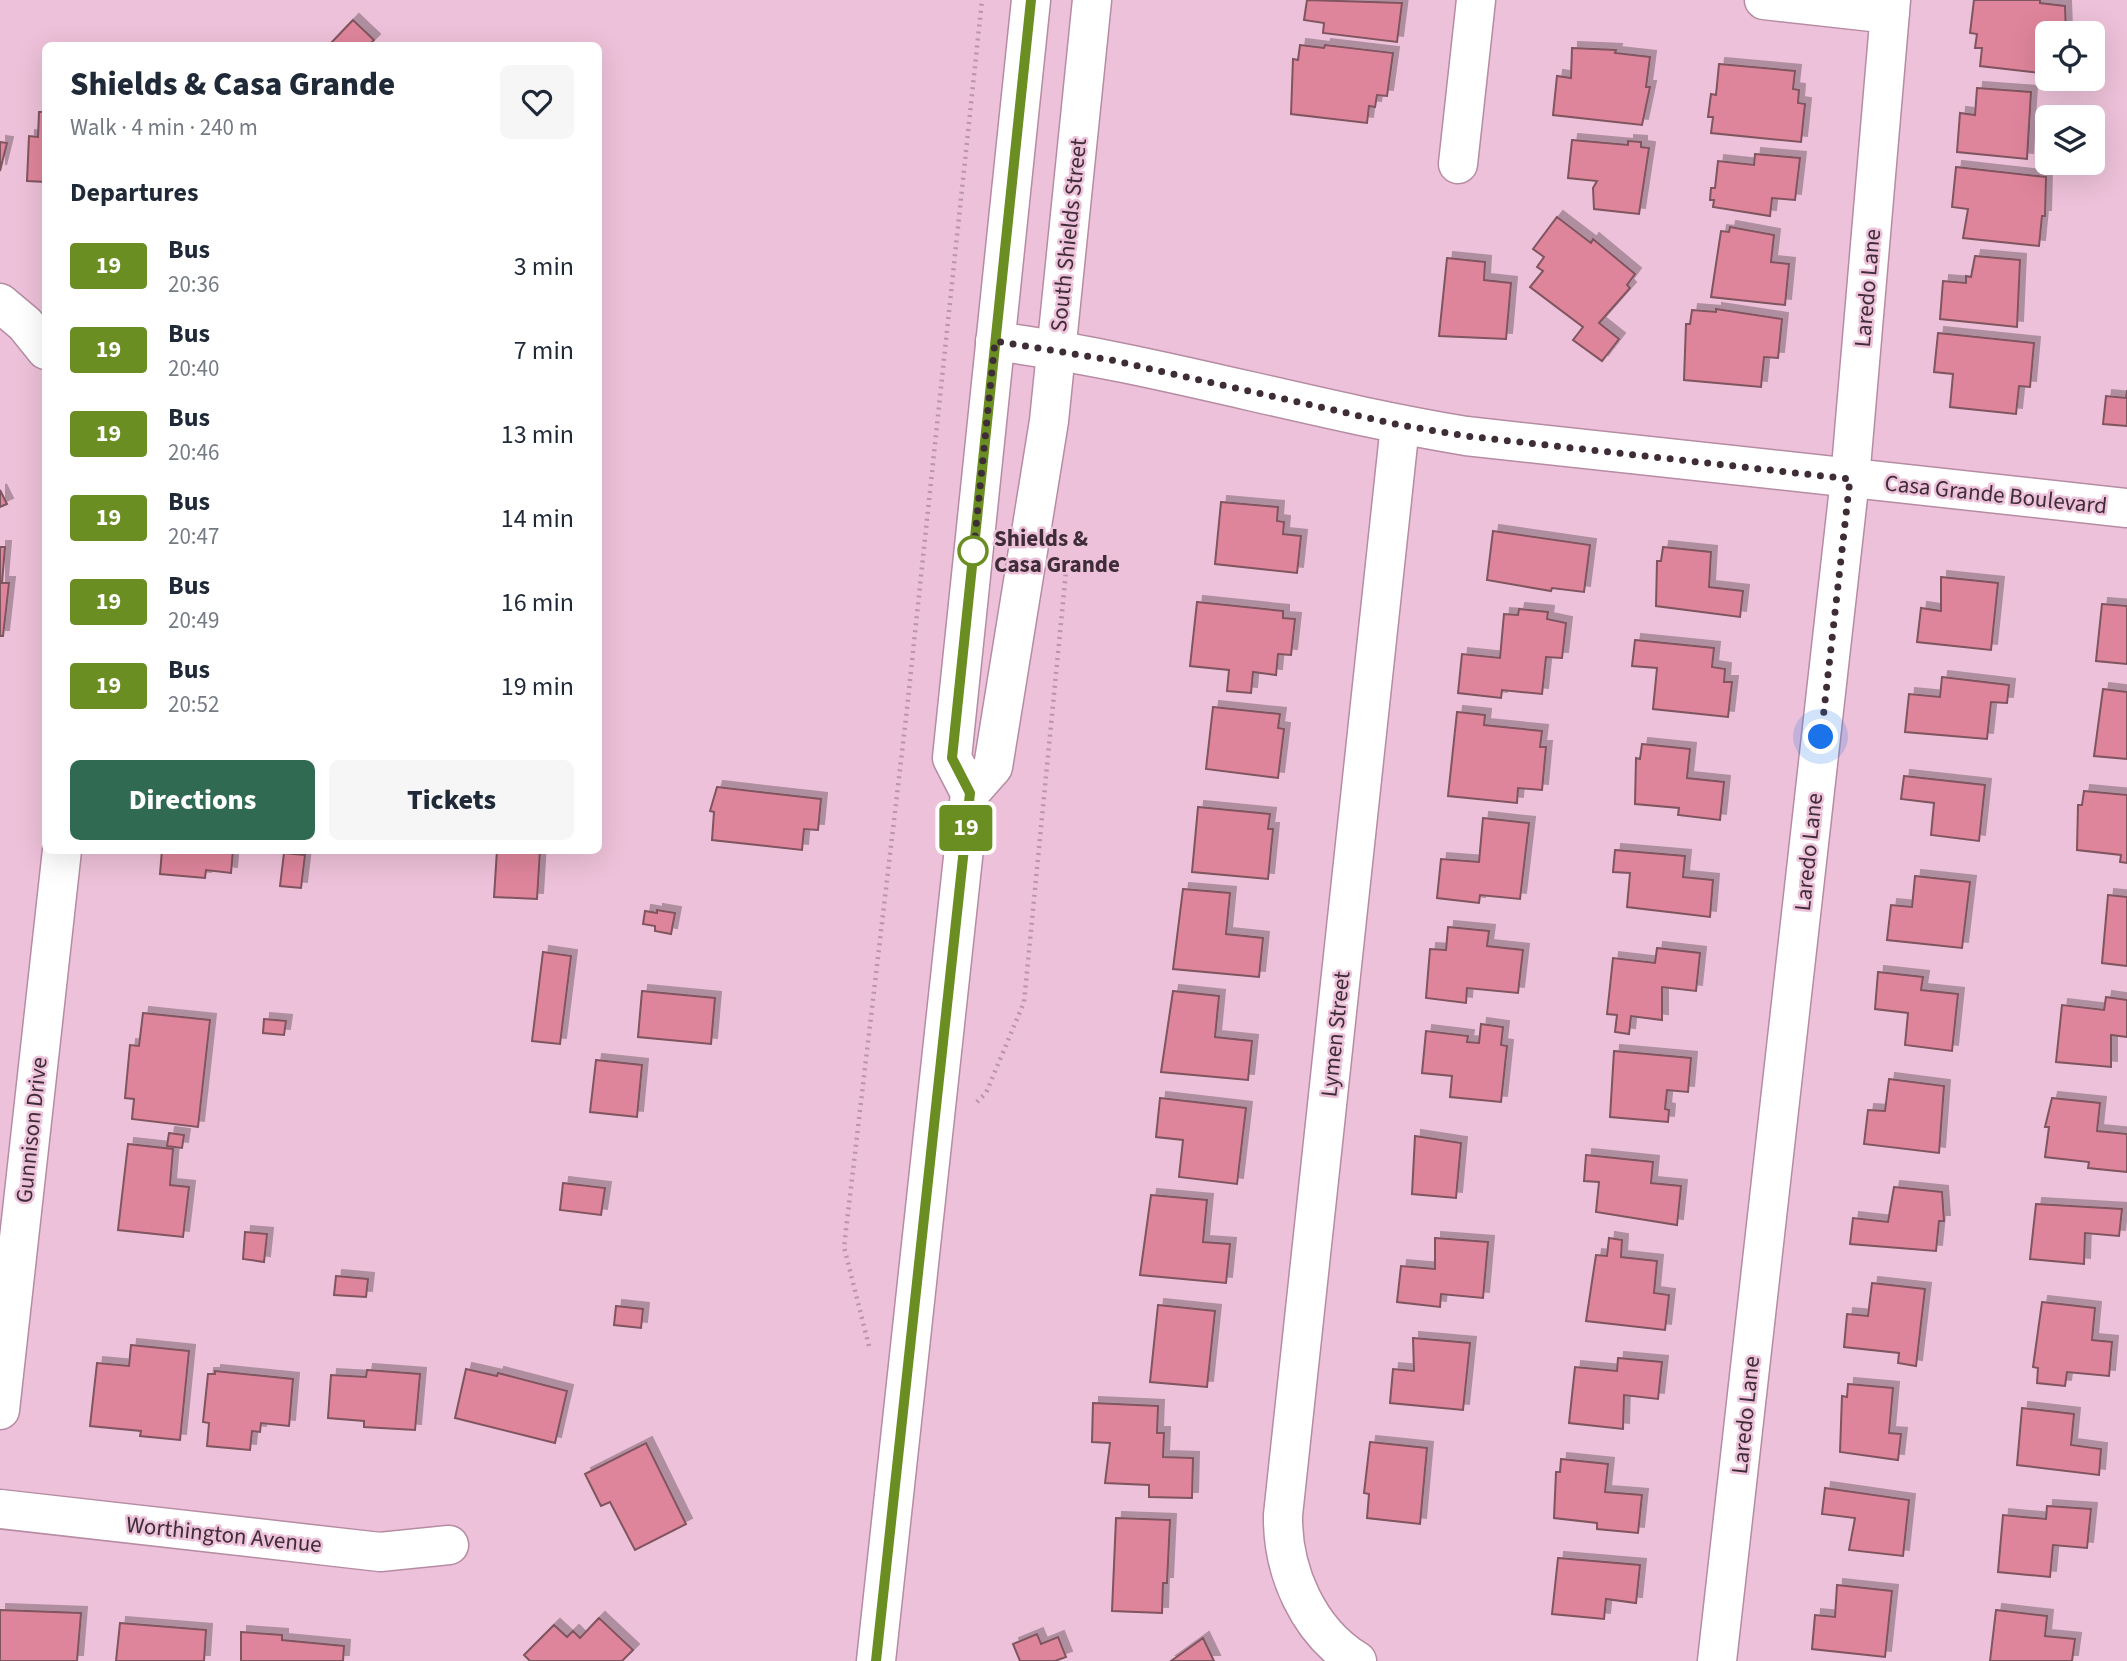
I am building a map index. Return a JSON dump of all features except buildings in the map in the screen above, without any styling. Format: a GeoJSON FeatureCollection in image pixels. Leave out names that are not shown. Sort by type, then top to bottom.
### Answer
{"type":"FeatureCollection","features":[{"type":"Feature","properties":{"kind":"street"},"geometry":{"type":"LineString","coordinates":[[876,1661],[970,793],[952,758],[1031,0]]}},
{"type":"Feature","properties":{"kind":"street","name":"South Shields Street"},"geometry":{"type":"LineString","coordinates":[[970,793],[993,767],[1049,421],[1092,0]]}},
{"type":"Feature","properties":{"kind":"street"},"geometry":{"type":"LineString","coordinates":[[1458,164],[1476,0]]}},
{"type":"Feature","properties":{"kind":"street"},"geometry":{"type":"LineString","coordinates":[[1764,0],[1891,7]]}},
{"type":"Feature","properties":{"kind":"street","name":"Laredo Lane"},"geometry":{"type":"LineString","coordinates":[[1717,1661],[1850,479],[1891,7]]}},
{"type":"Feature","properties":{"kind":"street"},"geometry":{"type":"LineString","coordinates":[[0,303],[42,343]]}},
{"type":"Feature","properties":{"kind":"street","name":"Casa Grande Boulevard"},"geometry":{"type":"LineString","coordinates":[[995,341],[1056,349],[1400,425],[1466,436],[2127,508]]}},
{"type":"Feature","properties":{"kind":"street","name":"Lymen Street"},"geometry":{"type":"LineString","coordinates":[[1357,1661],[1324,1633],[1301,1598],[1291,1574],[1283,1532],[1283,1515],[1400,425]]}},
{"type":"Feature","properties":{"kind":"street","name":"Gunnison Drive"},"geometry":{"type":"LineString","coordinates":[[0,1410],[62,854]]}},
{"type":"Feature","properties":{"kind":"street","name":"Worthington Avenue"},"geometry":{"type":"LineString","coordinates":[[0,1509],[380,1552],[449,1545]]}},
{"type":"Feature","properties":{"kind":"path"},"geometry":{"type":"LineString","coordinates":[[871,1352],[844,1247],[906,718],[982,0]]}},
{"type":"Feature","properties":{"kind":"path"},"geometry":{"type":"LineString","coordinates":[[932,1150],[986,1093],[1024,1002],[1069,566]]}},
{"type":"Feature","properties":{"kind":"bus line","name":"19"},"geometry":{"type":"LineString","coordinates":[[876,1661],[970,793],[952,758],[1031,0]]}},
{"type":"Feature","properties":{"kind":"place","name":"Shields & Casa Grande"},"geometry":{"type":"Point","coordinates":[973,551]}},
{"type":"Feature","properties":{"kind":"route"},"geometry":{"type":"LineString","coordinates":[[973,551],[973,556],[995,341],[1111,360],[1400,425],[1466,436],[1850,479],[1821,737]]}}]}
